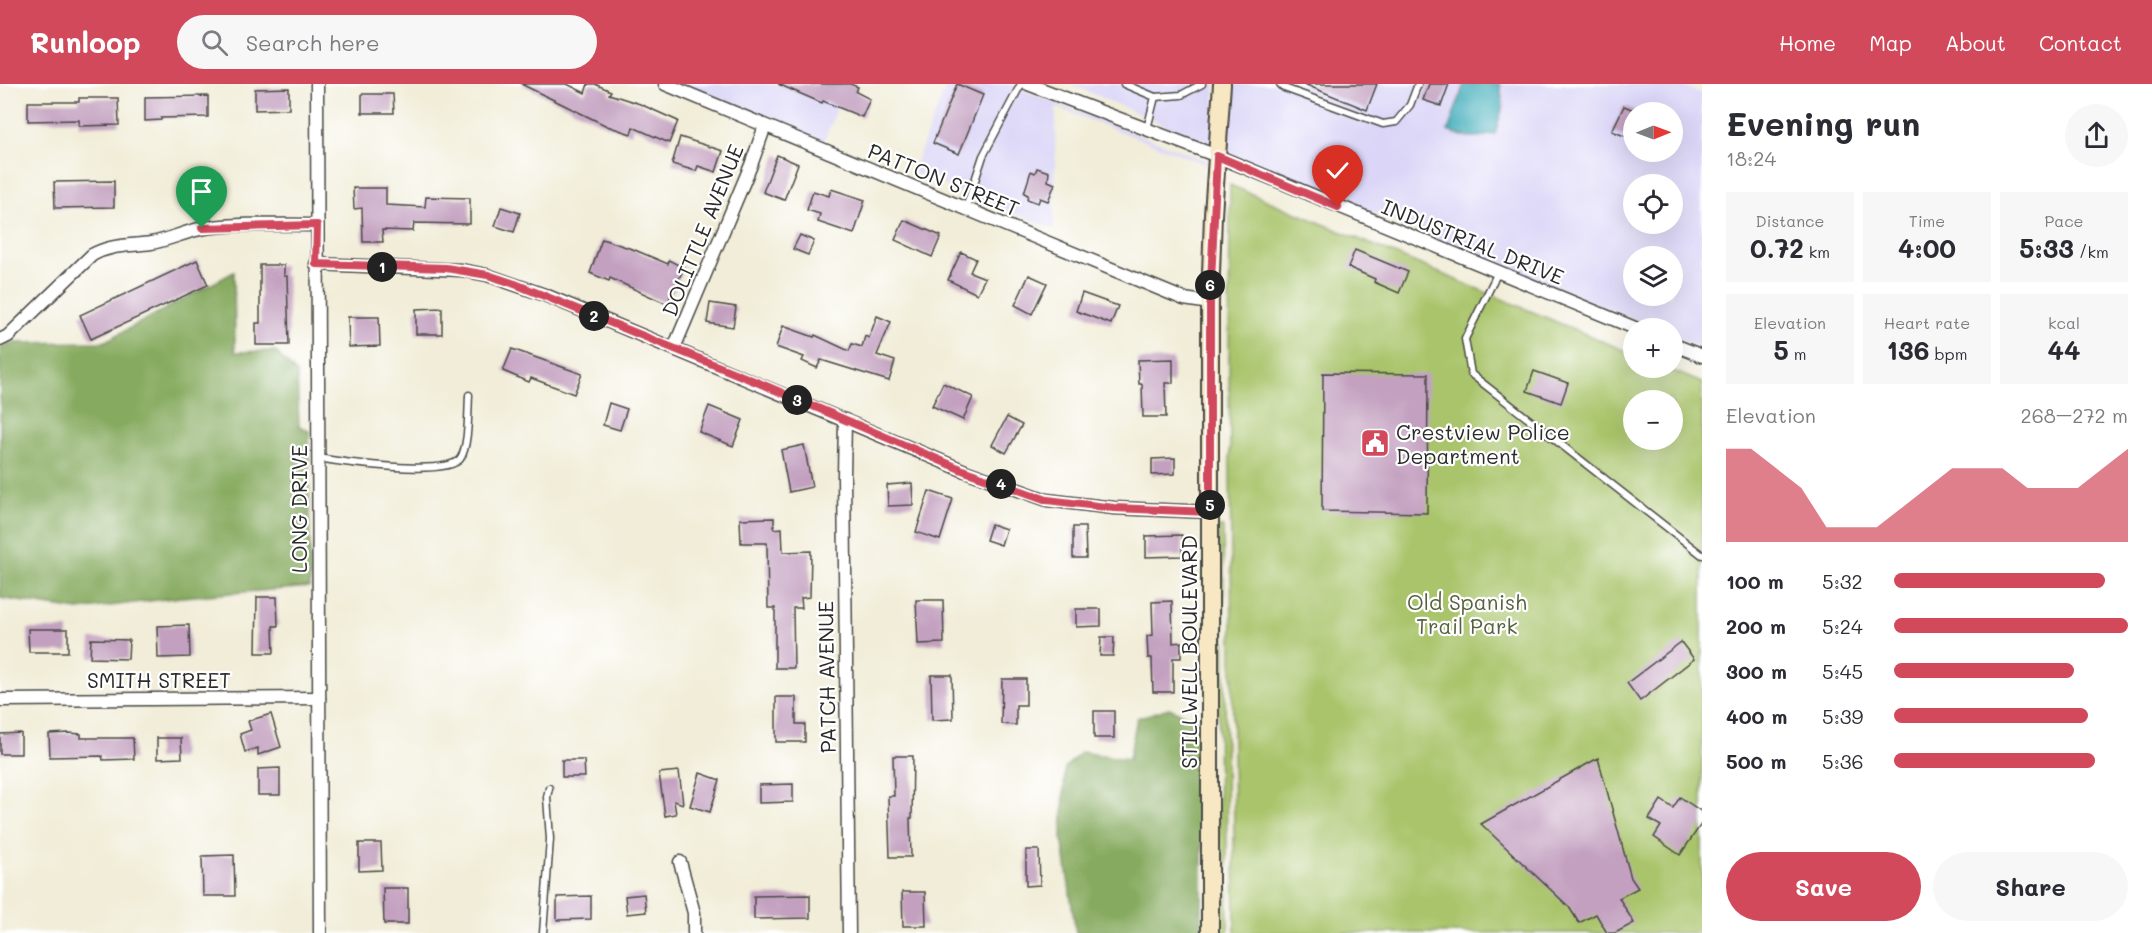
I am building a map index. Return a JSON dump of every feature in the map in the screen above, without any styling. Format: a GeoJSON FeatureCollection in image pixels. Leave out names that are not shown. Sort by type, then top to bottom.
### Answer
{"type":"FeatureCollection","features":[{"type":"Feature","properties":{"kind":"street","name":"LONG DRIVE"},"geometry":{"type":"LineString","coordinates":[[317,84],[320,933]]}},
{"type":"Feature","properties":{"kind":"street","name":"PATTON STREET"},"geometry":{"type":"LineString","coordinates":[[665,84],[1184,299],[1210,303]]}},
{"type":"Feature","properties":{"kind":"street","name":"INDUSTRIAL DRIVE"},"geometry":{"type":"LineString","coordinates":[[1028,84],[1217,156],[1623,323]]}},
{"type":"Feature","properties":{"kind":"street","name":"STILLWELL BOULEVARD"},"geometry":{"type":"LineString","coordinates":[[1210,933],[1210,303],[1222,84]]}},
{"type":"Feature","properties":{"kind":"street","name":"DOLITTLE AVENUE"},"geometry":{"type":"LineString","coordinates":[[674,348],[751,165],[765,126]]}},
{"type":"Feature","properties":{"kind":"street"},"geometry":{"type":"LineString","coordinates":[[0,340],[8,336],[92,255],[99,251],[117,245],[153,243],[182,232],[215,227],[317,225]]}},
{"type":"Feature","properties":{"kind":"street"},"geometry":{"type":"LineString","coordinates":[[316,264],[446,268],[488,275],[545,295],[674,348],[965,471],[1047,500],[1114,508],[1210,512]]}},
{"type":"Feature","properties":{"kind":"street"},"geometry":{"type":"LineString","coordinates":[[1683,348],[1702,356]]}},
{"type":"Feature","properties":{"kind":"street","name":"PATCH AVENUE"},"geometry":{"type":"LineString","coordinates":[[845,420],[843,476],[849,933]]}},
{"type":"Feature","properties":{"kind":"street","name":"SMITH STREET"},"geometry":{"type":"LineString","coordinates":[[0,700],[319,698]]}},
{"type":"Feature","properties":{"kind":"street"},"geometry":{"type":"LineString","coordinates":[[680,862],[694,913],[694,933]]}},
{"type":"Feature","properties":{"kind":"lane"},"geometry":{"type":"LineString","coordinates":[[966,209],[983,156],[1021,84]]}},
{"type":"Feature","properties":{"kind":"lane"},"geometry":{"type":"LineString","coordinates":[[1124,84],[1155,97],[1181,95],[1202,84]]}},
{"type":"Feature","properties":{"kind":"lane"},"geometry":{"type":"LineString","coordinates":[[1280,84],[1284,88],[1383,124],[1396,122],[1410,105],[1418,84]]}},
{"type":"Feature","properties":{"kind":"lane"},"geometry":{"type":"LineString","coordinates":[[1147,130],[1155,97]]}},
{"type":"Feature","properties":{"kind":"lane"},"geometry":{"type":"LineString","coordinates":[[1498,272],[1465,339],[1471,374],[1702,555]]}},
{"type":"Feature","properties":{"kind":"lane"},"geometry":{"type":"LineString","coordinates":[[317,458],[350,464],[427,468],[454,464],[461,458],[466,435],[469,395]]}},
{"type":"Feature","properties":{"kind":"lane"},"geometry":{"type":"LineString","coordinates":[[543,933],[550,839],[547,797],[549,788]]}},
{"type":"Feature","properties":{"kind":"shaded area"},"geometry":{"type":"Polygon","coordinates":[[[684,84],[847,84],[824,141],[684,84]]]}},
{"type":"Feature","properties":{"kind":"shaded area"},"geometry":{"type":"Polygon","coordinates":[[[947,84],[1007,84],[1208,161],[1208,165],[1056,107],[1054,229],[912,172],[947,84]]]}},
{"type":"Feature","properties":{"kind":"shaded area"},"geometry":{"type":"Polygon","coordinates":[[[1070,84],[1215,84],[1213,146],[1070,84]]]}},
{"type":"Feature","properties":{"kind":"shaded area"},"geometry":{"type":"Polygon","coordinates":[[[1230,84],[1681,84],[1702,94],[1702,348],[1683,340],[1683,318],[1631,318],[1226,152],[1230,84]]]}},
{"type":"Feature","properties":{"kind":"green space","name":"Old Spanish Trail Park"},"geometry":{"type":"Polygon","coordinates":[[[1230,185],[1623,350],[1623,378],[1683,378],[1683,375],[1702,383],[1702,933],[1235,933],[1229,366],[1230,185]]]}},
{"type":"Feature","properties":{"kind":"green space"},"geometry":{"type":"Polygon","coordinates":[[[234,272],[235,352],[275,351],[297,374],[299,426],[309,431],[310,587],[181,597],[78,610],[0,598],[0,349],[10,343],[104,342],[234,272]]]}},
{"type":"Feature","properties":{"kind":"green space"},"geometry":{"type":"Polygon","coordinates":[[[1218,527],[1223,527],[1228,933],[1219,933],[1218,527]]]}},
{"type":"Feature","properties":{"kind":"green space"},"geometry":{"type":"Polygon","coordinates":[[[1169,708],[1202,723],[1202,933],[1076,933],[1062,837],[1065,768],[1081,752],[1129,759],[1137,718],[1169,708]]]}},
{"type":"Feature","properties":{"kind":"water"},"geometry":{"type":"Polygon","coordinates":[[[1464,84],[1500,84],[1503,106],[1495,134],[1471,137],[1448,131],[1464,84]]]}},
{"type":"Feature","properties":{"kind":"building"},"geometry":{"type":"Polygon","coordinates":[[[521,84],[567,84],[585,93],[588,84],[595,84],[611,91],[609,94],[640,104],[678,121],[669,143],[633,127],[631,134],[607,126],[521,84]]]}},
{"type":"Feature","properties":{"kind":"building"},"geometry":{"type":"Polygon","coordinates":[[[778,84],[850,84],[858,87],[856,92],[870,99],[862,117],[778,84]]]}},
{"type":"Feature","properties":{"kind":"building"},"geometry":{"type":"Polygon","coordinates":[[[957,84],[983,95],[959,154],[933,143],[957,84]]]}},
{"type":"Feature","properties":{"kind":"building"},"geometry":{"type":"Polygon","coordinates":[[[1304,84],[1377,84],[1367,110],[1304,84]]]}},
{"type":"Feature","properties":{"kind":"building"},"geometry":{"type":"Polygon","coordinates":[[[1429,84],[1449,84],[1441,106],[1423,100],[1429,84]]]}},
{"type":"Feature","properties":{"kind":"building"},"geometry":{"type":"Polygon","coordinates":[[[289,88],[289,109],[255,110],[255,89],[289,88]]]}},
{"type":"Feature","properties":{"kind":"building"},"geometry":{"type":"Polygon","coordinates":[[[362,94],[393,94],[394,113],[362,113],[362,94]]]}},
{"type":"Feature","properties":{"kind":"building"},"geometry":{"type":"Polygon","coordinates":[[[208,96],[208,117],[161,118],[161,120],[145,121],[145,97],[208,96]]]}},
{"type":"Feature","properties":{"kind":"building"},"geometry":{"type":"Polygon","coordinates":[[[79,98],[118,98],[119,125],[79,126],[79,120],[28,121],[28,102],[79,102],[79,98]]]}},
{"type":"Feature","properties":{"kind":"building"},"geometry":{"type":"Polygon","coordinates":[[[1623,108],[1623,136],[1612,131],[1623,108]]]}},
{"type":"Feature","properties":{"kind":"building"},"geometry":{"type":"Polygon","coordinates":[[[680,137],[723,151],[716,172],[698,166],[696,171],[672,164],[680,137]]]}},
{"type":"Feature","properties":{"kind":"building"},"geometry":{"type":"Polygon","coordinates":[[[777,155],[798,164],[784,200],[763,192],[777,155]]]}},
{"type":"Feature","properties":{"kind":"building"},"geometry":{"type":"Polygon","coordinates":[[[1037,168],[1049,172],[1048,181],[1055,184],[1048,201],[1040,198],[1038,203],[1027,199],[1028,195],[1024,193],[1031,171],[1035,173],[1037,168]]]}},
{"type":"Feature","properties":{"kind":"building"},"geometry":{"type":"Polygon","coordinates":[[[114,181],[114,207],[55,208],[54,182],[114,181]]]}},
{"type":"Feature","properties":{"kind":"building"},"geometry":{"type":"Polygon","coordinates":[[[353,188],[386,188],[386,205],[425,207],[426,197],[470,198],[470,224],[414,223],[413,231],[382,230],[383,242],[363,242],[362,208],[354,209],[353,188]]]}},
{"type":"Feature","properties":{"kind":"building"},"geometry":{"type":"Polygon","coordinates":[[[831,189],[865,200],[854,234],[818,222],[820,214],[807,210],[813,191],[829,196],[831,189]]]}},
{"type":"Feature","properties":{"kind":"building"},"geometry":{"type":"Polygon","coordinates":[[[501,207],[520,213],[514,232],[495,226],[501,207]]]}},
{"type":"Feature","properties":{"kind":"building"},"geometry":{"type":"Polygon","coordinates":[[[904,220],[941,236],[932,257],[895,240],[904,220]]]}},
{"type":"Feature","properties":{"kind":"building"},"geometry":{"type":"Polygon","coordinates":[[[800,235],[814,241],[808,255],[793,249],[800,235]]]}},
{"type":"Feature","properties":{"kind":"building"},"geometry":{"type":"Polygon","coordinates":[[[602,239],[668,264],[669,260],[684,268],[667,304],[610,278],[609,281],[590,273],[602,239]]]}},
{"type":"Feature","properties":{"kind":"building"},"geometry":{"type":"Polygon","coordinates":[[[1355,250],[1408,272],[1399,293],[1348,267],[1355,250]]]}},
{"type":"Feature","properties":{"kind":"building"},"geometry":{"type":"Polygon","coordinates":[[[961,252],[976,259],[970,272],[985,278],[977,294],[948,280],[961,252]]]}},
{"type":"Feature","properties":{"kind":"building"},"geometry":{"type":"Polygon","coordinates":[[[197,260],[208,285],[91,339],[80,315],[197,260]]]}},
{"type":"Feature","properties":{"kind":"building"},"geometry":{"type":"Polygon","coordinates":[[[260,265],[284,265],[284,276],[287,276],[289,345],[256,345],[256,323],[260,323],[260,265]]]}},
{"type":"Feature","properties":{"kind":"building"},"geometry":{"type":"Polygon","coordinates":[[[1029,275],[1047,283],[1032,314],[1015,305],[1029,275]]]}},
{"type":"Feature","properties":{"kind":"building"},"geometry":{"type":"Polygon","coordinates":[[[1082,293],[1118,306],[1111,324],[1076,311],[1082,293]]]}},
{"type":"Feature","properties":{"kind":"building"},"geometry":{"type":"Polygon","coordinates":[[[710,303],[736,307],[733,327],[707,323],[710,303]]]}},
{"type":"Feature","properties":{"kind":"building"},"geometry":{"type":"Polygon","coordinates":[[[442,308],[442,334],[416,334],[416,309],[442,308]]]}},
{"type":"Feature","properties":{"kind":"building"},"geometry":{"type":"Polygon","coordinates":[[[877,316],[891,322],[877,355],[895,361],[889,381],[821,360],[817,368],[802,361],[804,357],[776,347],[783,326],[814,337],[815,335],[849,351],[852,344],[862,347],[865,336],[869,338],[877,316]]]}},
{"type":"Feature","properties":{"kind":"building"},"geometry":{"type":"Polygon","coordinates":[[[348,317],[379,317],[380,346],[349,347],[348,317]]]}},
{"type":"Feature","properties":{"kind":"building"},"geometry":{"type":"Polygon","coordinates":[[[512,349],[582,374],[574,394],[531,378],[529,382],[503,371],[512,349]]]}},
{"type":"Feature","properties":{"kind":"building"},"geometry":{"type":"Polygon","coordinates":[[[1173,359],[1173,383],[1165,383],[1166,417],[1143,417],[1142,384],[1139,384],[1138,360],[1173,359]]]}},
{"type":"Feature","properties":{"kind":"building"},"geometry":{"type":"Polygon","coordinates":[[[1534,371],[1568,383],[1561,403],[1527,391],[1534,371]]]}},
{"type":"Feature","properties":{"kind":"building","name":"Crestview Police Department"},"geometry":{"type":"Polygon","coordinates":[[[1323,373],[1428,374],[1427,513],[1322,511],[1323,373]]]}},
{"type":"Feature","properties":{"kind":"building"},"geometry":{"type":"Polygon","coordinates":[[[943,383],[973,397],[963,420],[932,406],[943,383]]]}},
{"type":"Feature","properties":{"kind":"building"},"geometry":{"type":"Polygon","coordinates":[[[609,403],[627,409],[620,430],[603,425],[609,403]]]}},
{"type":"Feature","properties":{"kind":"building"},"geometry":{"type":"Polygon","coordinates":[[[709,406],[743,420],[733,446],[699,432],[709,406]]]}},
{"type":"Feature","properties":{"kind":"building"},"geometry":{"type":"Polygon","coordinates":[[[1007,417],[1022,425],[1006,453],[992,445],[1007,417]]]}},
{"type":"Feature","properties":{"kind":"building"},"geometry":{"type":"Polygon","coordinates":[[[804,445],[812,487],[789,492],[781,450],[804,445]]]}},
{"type":"Feature","properties":{"kind":"building"},"geometry":{"type":"Polygon","coordinates":[[[1175,458],[1175,474],[1152,475],[1152,459],[1175,458]]]}},
{"type":"Feature","properties":{"kind":"building"},"geometry":{"type":"Polygon","coordinates":[[[912,483],[913,505],[888,506],[887,485],[912,483]]]}},
{"type":"Feature","properties":{"kind":"building"},"geometry":{"type":"Polygon","coordinates":[[[929,491],[953,499],[940,540],[916,532],[929,491]]]}},
{"type":"Feature","properties":{"kind":"building"},"geometry":{"type":"Polygon","coordinates":[[[774,518],[774,529],[782,528],[783,552],[811,551],[810,597],[801,598],[802,608],[793,608],[794,668],[775,668],[775,608],[768,608],[767,543],[741,543],[740,519],[774,518]]]}},
{"type":"Feature","properties":{"kind":"building"},"geometry":{"type":"Polygon","coordinates":[[[991,524],[1006,529],[1001,545],[986,540],[991,524]]]}},
{"type":"Feature","properties":{"kind":"building"},"geometry":{"type":"Polygon","coordinates":[[[1073,527],[1085,527],[1086,558],[1073,558],[1073,527]]]}},
{"type":"Feature","properties":{"kind":"building"},"geometry":{"type":"Polygon","coordinates":[[[1182,535],[1182,556],[1146,557],[1146,536],[1182,535]]]}},
{"type":"Feature","properties":{"kind":"building"},"geometry":{"type":"Polygon","coordinates":[[[257,597],[277,597],[278,626],[273,626],[274,653],[256,653],[257,597]]]}},
{"type":"Feature","properties":{"kind":"building"},"geometry":{"type":"Polygon","coordinates":[[[916,600],[943,600],[944,643],[918,644],[916,600]]]}},
{"type":"Feature","properties":{"kind":"building"},"geometry":{"type":"Polygon","coordinates":[[[1172,601],[1173,643],[1181,642],[1181,658],[1173,658],[1173,692],[1153,692],[1152,658],[1148,658],[1147,636],[1153,635],[1152,602],[1172,601]]]}},
{"type":"Feature","properties":{"kind":"building"},"geometry":{"type":"Polygon","coordinates":[[[1076,609],[1101,609],[1101,626],[1076,627],[1076,609]]]}},
{"type":"Feature","properties":{"kind":"building"},"geometry":{"type":"Polygon","coordinates":[[[189,625],[190,657],[158,658],[157,626],[189,625]]]}},
{"type":"Feature","properties":{"kind":"building"},"geometry":{"type":"Polygon","coordinates":[[[28,629],[68,629],[68,652],[29,652],[28,629]]]}},
{"type":"Feature","properties":{"kind":"building"},"geometry":{"type":"Polygon","coordinates":[[[1101,637],[1114,637],[1113,656],[1100,656],[1101,637]]]}},
{"type":"Feature","properties":{"kind":"building"},"geometry":{"type":"Polygon","coordinates":[[[91,639],[129,640],[128,659],[90,658],[91,639]]]}},
{"type":"Feature","properties":{"kind":"building"},"geometry":{"type":"Polygon","coordinates":[[[1681,642],[1694,659],[1640,701],[1627,683],[1681,642]]]}},
{"type":"Feature","properties":{"kind":"building"},"geometry":{"type":"Polygon","coordinates":[[[931,675],[952,675],[953,719],[932,720],[931,675]]]}},
{"type":"Feature","properties":{"kind":"building"},"geometry":{"type":"Polygon","coordinates":[[[1002,679],[1026,679],[1026,705],[1016,705],[1016,725],[1001,724],[1002,679]]]}},
{"type":"Feature","properties":{"kind":"building"},"geometry":{"type":"Polygon","coordinates":[[[776,697],[796,697],[796,724],[805,724],[805,742],[776,742],[776,697]]]}},
{"type":"Feature","properties":{"kind":"building"},"geometry":{"type":"Polygon","coordinates":[[[1094,711],[1114,711],[1114,738],[1094,738],[1094,711]]]}},
{"type":"Feature","properties":{"kind":"building"},"geometry":{"type":"Polygon","coordinates":[[[271,714],[281,747],[258,755],[258,748],[245,752],[240,734],[251,730],[248,721],[271,714]]]}},
{"type":"Feature","properties":{"kind":"building"},"geometry":{"type":"Polygon","coordinates":[[[21,733],[21,754],[0,754],[0,734],[21,733]]]}},
{"type":"Feature","properties":{"kind":"building"},"geometry":{"type":"Polygon","coordinates":[[[49,734],[81,734],[81,738],[133,738],[134,759],[103,760],[102,756],[50,757],[49,734]]]}},
{"type":"Feature","properties":{"kind":"building"},"geometry":{"type":"Polygon","coordinates":[[[157,738],[181,738],[182,758],[157,759],[157,738]]]}},
{"type":"Feature","properties":{"kind":"building"},"geometry":{"type":"Polygon","coordinates":[[[893,756],[913,756],[911,857],[890,857],[888,796],[894,796],[893,756]]]}},
{"type":"Feature","properties":{"kind":"building"},"geometry":{"type":"Polygon","coordinates":[[[1598,758],[1631,878],[1638,888],[1619,898],[1634,923],[1615,933],[1607,933],[1596,914],[1579,923],[1569,907],[1481,824],[1598,758]]]}},
{"type":"Feature","properties":{"kind":"building"},"geometry":{"type":"Polygon","coordinates":[[[562,760],[584,760],[585,777],[562,777],[562,760]]]}},
{"type":"Feature","properties":{"kind":"building"},"geometry":{"type":"Polygon","coordinates":[[[280,768],[280,795],[258,795],[258,769],[280,768]]]}},
{"type":"Feature","properties":{"kind":"building"},"geometry":{"type":"Polygon","coordinates":[[[679,771],[683,804],[674,801],[676,814],[665,816],[659,773],[679,771]]]}},
{"type":"Feature","properties":{"kind":"building"},"geometry":{"type":"Polygon","coordinates":[[[700,773],[720,780],[710,812],[690,806],[700,773]]]}},
{"type":"Feature","properties":{"kind":"building"},"geometry":{"type":"Polygon","coordinates":[[[793,784],[793,802],[759,803],[759,785],[793,784]]]}},
{"type":"Feature","properties":{"kind":"building"},"geometry":{"type":"Polygon","coordinates":[[[1680,797],[1702,812],[1702,823],[1680,855],[1654,837],[1661,826],[1649,819],[1661,800],[1673,808],[1680,797]]]}},
{"type":"Feature","properties":{"kind":"building"},"geometry":{"type":"Polygon","coordinates":[[[359,843],[381,843],[382,870],[359,871],[359,843]]]}},
{"type":"Feature","properties":{"kind":"building"},"geometry":{"type":"Polygon","coordinates":[[[1026,850],[1039,850],[1040,885],[1026,886],[1026,850]]]}},
{"type":"Feature","properties":{"kind":"building"},"geometry":{"type":"Polygon","coordinates":[[[234,855],[235,896],[203,896],[202,856],[234,855]]]}},
{"type":"Feature","properties":{"kind":"building"},"geometry":{"type":"Polygon","coordinates":[[[383,888],[408,888],[408,924],[384,924],[383,888]]]}},
{"type":"Feature","properties":{"kind":"building"},"geometry":{"type":"Polygon","coordinates":[[[902,892],[925,892],[926,926],[903,926],[902,892]]]}},
{"type":"Feature","properties":{"kind":"building"},"geometry":{"type":"Polygon","coordinates":[[[644,894],[646,912],[627,914],[625,896],[644,894]]]}},
{"type":"Feature","properties":{"kind":"building"},"geometry":{"type":"Polygon","coordinates":[[[810,895],[810,918],[754,919],[754,896],[810,895]]]}},
{"type":"Feature","properties":{"kind":"building"},"geometry":{"type":"Polygon","coordinates":[[[591,896],[591,919],[557,920],[557,897],[591,896]]]}},
{"type":"Feature","properties":{"kind":"place","name":"Crestview Police Department"},"geometry":{"type":"Point","coordinates":[1375,443]}},
{"type":"Feature","properties":{"kind":"route"},"geometry":{"type":"LineString","coordinates":[[202,228],[317,225],[316,264],[446,268],[488,275],[545,295],[965,471],[1047,500],[1084,506],[1210,512],[1210,303],[1217,156],[1338,207]]}}]}
